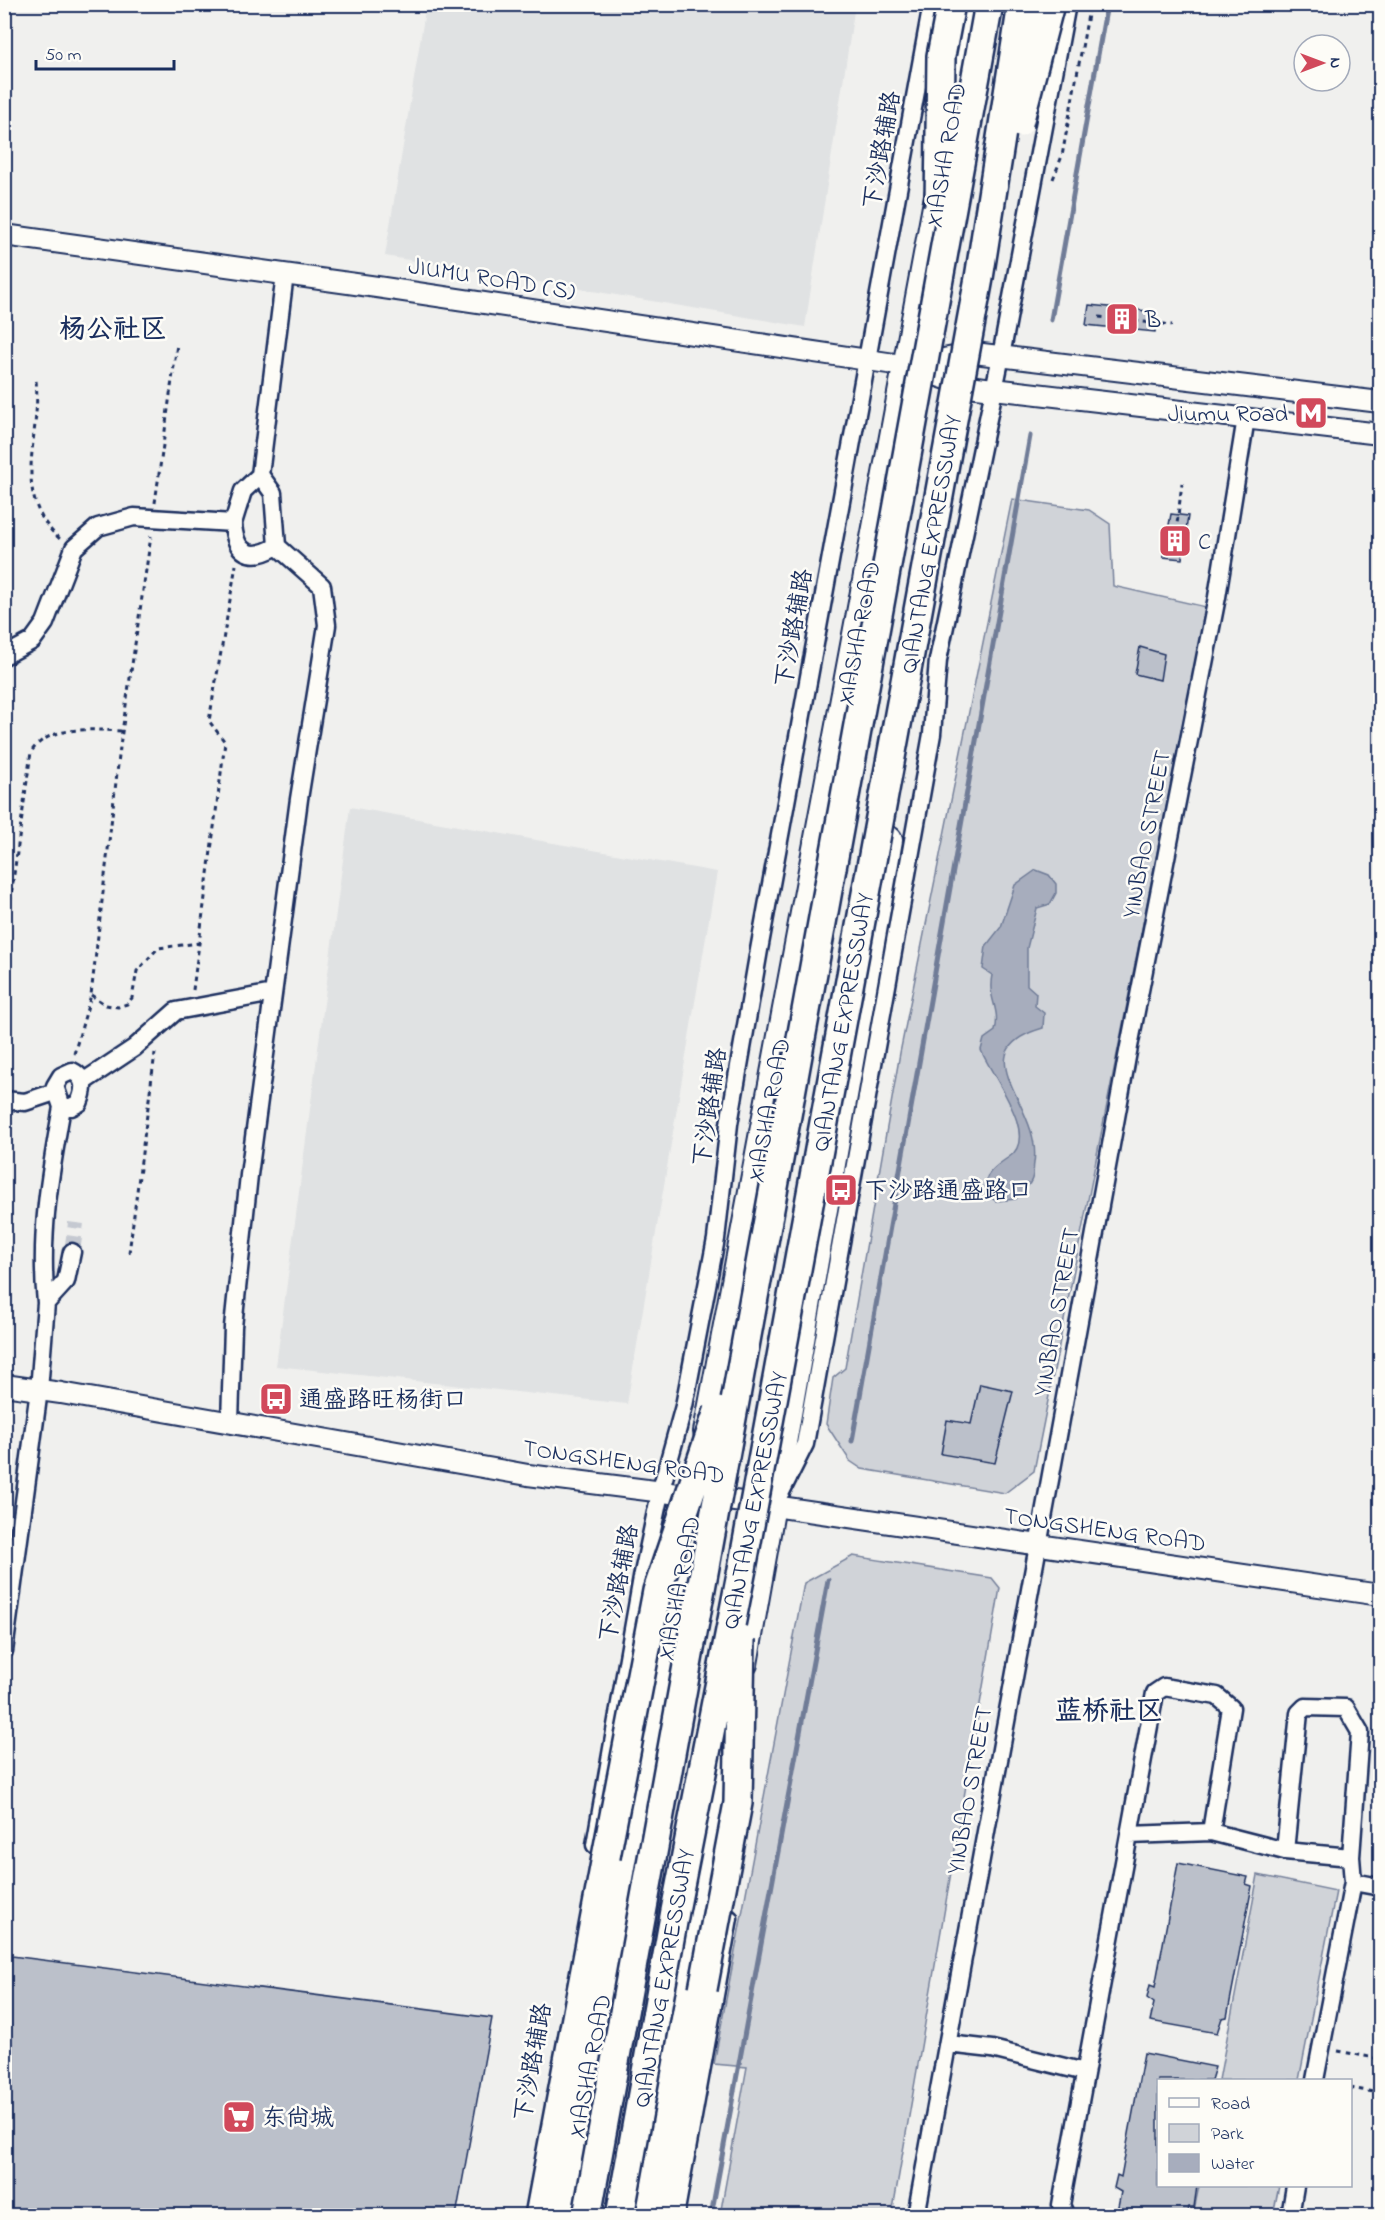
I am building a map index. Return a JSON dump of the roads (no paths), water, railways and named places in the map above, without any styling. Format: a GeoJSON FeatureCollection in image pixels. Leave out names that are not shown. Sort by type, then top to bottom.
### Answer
{"type":"FeatureCollection","features":[{"type":"Feature","properties":{"kind":"highway"},"geometry":{"type":"LineString","coordinates":[[909,448],[909,391],[939,204],[942,56],[951,4]]}},
{"type":"Feature","properties":{"kind":"highway","name":"QIANTANG EXPRESSWAY"},"geometry":{"type":"LineString","coordinates":[[587,2216],[989,4]]}},
{"type":"Feature","properties":{"kind":"highway","name":"QIANTANG EXPRESSWAY"},"geometry":{"type":"LineString","coordinates":[[620,2216],[675,1911],[742,1569],[979,278],[1022,4]]}},
{"type":"Feature","properties":{"kind":"highway"},"geometry":{"type":"LineString","coordinates":[[979,278],[1050,4]]}},
{"type":"Feature","properties":{"kind":"highway"},"geometry":{"type":"LineString","coordinates":[[539,2216],[657,1591],[748,1324]]}},
{"type":"Feature","properties":{"kind":"highway"},"geometry":{"type":"LineString","coordinates":[[660,2216],[738,1803],[742,1569]]}},
{"type":"Feature","properties":{"kind":"main road","name":"XIASHA ROAD"},"geometry":{"type":"LineString","coordinates":[[561,2216],[908,366],[972,4]]}},
{"type":"Feature","properties":{"kind":"main road"},"geometry":{"type":"LineString","coordinates":[[640,2216],[774,1506],[974,352],[1029,4]]}},
{"type":"Feature","properties":{"kind":"street","name":"下沙路辅路"},"geometry":{"type":"LineString","coordinates":[[529,2216],[642,1578],[660,1493],[684,1406],[716,1239],[729,1124],[751,996],[932,4]]}},
{"type":"Feature","properties":{"kind":"street"},"geometry":{"type":"LineString","coordinates":[[774,1506],[805,1444],[932,734],[938,660],[1001,356],[1067,4]]}},
{"type":"Feature","properties":{"kind":"street","name":"JIUMU ROAD (S)"},"geometry":{"type":"LineString","coordinates":[[4,235],[908,366],[968,386]]}},
{"type":"Feature","properties":{"kind":"street"},"geometry":{"type":"LineString","coordinates":[[277,546],[263,554],[250,553],[239,548],[234,540],[233,523],[243,491],[260,475],[285,274]]}},
{"type":"Feature","properties":{"kind":"street"},"geometry":{"type":"LineString","coordinates":[[908,366],[974,352],[1380,402]]}},
{"type":"Feature","properties":{"kind":"street"},"geometry":{"type":"LineString","coordinates":[[968,386],[1380,434]]}},
{"type":"Feature","properties":{"kind":"street","name":"YINBAO STREET"},"geometry":{"type":"LineString","coordinates":[[916,2216],[1124,1069],[1217,597],[1245,418]]}},
{"type":"Feature","properties":{"kind":"street"},"geometry":{"type":"LineString","coordinates":[[230,1422],[233,1327],[273,993],[299,799],[327,625],[322,586],[277,546],[273,493],[260,475]]}},
{"type":"Feature","properties":{"kind":"street"},"geometry":{"type":"LineString","coordinates":[[4,656],[32,641],[45,623],[74,548],[98,527],[134,517],[233,523]]}},
{"type":"Feature","properties":{"kind":"street"},"geometry":{"type":"LineString","coordinates":[[4,1651],[39,1390],[46,1303],[42,1261],[59,1100],[58,1079],[77,1077],[113,1064],[176,1011],[273,993]]}},
{"type":"Feature","properties":{"kind":"street"},"geometry":{"type":"LineString","coordinates":[[4,1100],[25,1102],[59,1100],[71,1107],[79,1103],[84,1089],[77,1077]]}},
{"type":"Feature","properties":{"kind":"street"},"geometry":{"type":"LineString","coordinates":[[46,1303],[66,1281],[72,1252]]}},
{"type":"Feature","properties":{"kind":"street","name":"TONGSHENG ROAD"},"geometry":{"type":"LineString","coordinates":[[4,1385],[528,1475],[695,1498],[774,1506],[1380,1595]]}},
{"type":"Feature","properties":{"kind":"street"},"geometry":{"type":"LineString","coordinates":[[675,2216],[717,1997],[746,1815],[744,1663]]}},
{"type":"Feature","properties":{"kind":"street"},"geometry":{"type":"LineString","coordinates":[[1066,2216],[1061,2205],[1155,1693],[1164,1687],[1216,1695],[1231,1708],[1211,1832]]}},
{"type":"Feature","properties":{"kind":"street"},"geometry":{"type":"LineString","coordinates":[[1285,1851],[1299,1713],[1305,1707],[1346,1708],[1360,1732],[1351,1857],[1353,1881],[1315,2079]]}},
{"type":"Feature","properties":{"kind":"street"},"geometry":{"type":"LineString","coordinates":[[1129,1835],[1211,1832],[1285,1851],[1351,1857]]}},
{"type":"Feature","properties":{"kind":"street"},"geometry":{"type":"LineString","coordinates":[[1353,1881],[1380,1887]]}},
{"type":"Feature","properties":{"kind":"street"},"geometry":{"type":"LineString","coordinates":[[948,2044],[992,2049],[1085,2072]]}},
{"type":"Feature","properties":{"kind":"street"},"geometry":{"type":"LineString","coordinates":[[1290,2216],[1295,2187]]}},
{"type":"Feature","properties":{"kind":"water"},"geometry":{"type":"Polygon","coordinates":[[[1036,870],[1049,875],[1056,884],[1056,893],[1050,904],[1037,908],[1027,948],[1027,985],[1036,993],[1035,1006],[1044,1013],[1043,1028],[1019,1038],[1007,1051],[1006,1066],[1010,1083],[1034,1142],[1033,1174],[1030,1184],[1016,1199],[996,1201],[983,1193],[985,1181],[1017,1147],[1019,1135],[1017,1120],[981,1050],[984,1039],[995,1031],[996,1023],[991,991],[992,975],[983,969],[986,946],[1001,927],[1015,885],[1036,870]]]}},
{"type":"Feature","properties":{"kind":"waterway"},"geometry":{"type":"LineString","coordinates":[[1051,320],[1107,4]]}},
{"type":"Feature","properties":{"kind":"waterway"},"geometry":{"type":"LineString","coordinates":[[852,1441],[1030,436]]}},
{"type":"Feature","properties":{"kind":"waterway"},"geometry":{"type":"LineString","coordinates":[[711,2216],[828,1580]]}},
{"type":"Feature","properties":{"kind":"tunnel"},"geometry":{"type":"LineString","coordinates":[[72,1252],[76,1223]]}},
{"type":"Feature","properties":{"kind":"place","name":"B"},"geometry":{"type":"Point","coordinates":[1122,319]}},
{"type":"Feature","properties":{"kind":"place","name":"Jiumu Road"},"geometry":{"type":"Point","coordinates":[1311,413]}},
{"type":"Feature","properties":{"kind":"place","name":"C"},"geometry":{"type":"Point","coordinates":[1175,541]}},
{"type":"Feature","properties":{"kind":"place","name":"下沙路通盛路口"},"geometry":{"type":"Point","coordinates":[841,1190]}},
{"type":"Feature","properties":{"kind":"place","name":"通盛路旺杨街口"},"geometry":{"type":"Point","coordinates":[276,1399]}},
{"type":"Feature","properties":{"kind":"place","name":"东尚城"},"geometry":{"type":"Point","coordinates":[239,2117]}},
{"type":"Feature","properties":{"kind":"district","name":"杨公社区"},"geometry":{"type":"Point","coordinates":[113,328]}},
{"type":"Feature","properties":{"kind":"district","name":"蓝桥社区"},"geometry":{"type":"Point","coordinates":[1109,1710]}}]}
